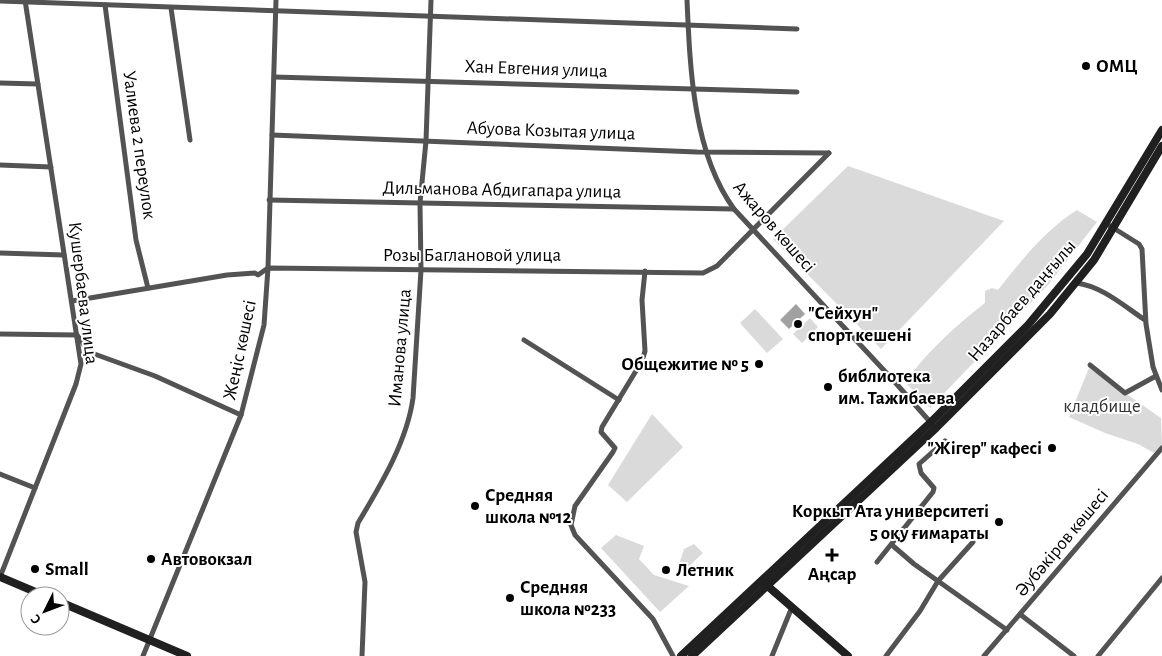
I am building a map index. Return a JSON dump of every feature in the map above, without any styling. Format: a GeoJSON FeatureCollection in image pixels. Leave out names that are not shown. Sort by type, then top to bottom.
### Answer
{"type":"FeatureCollection","features":[{"type":"Feature","properties":{"kind":"main road","name":"Назарбаев даңғылы"},"geometry":{"type":"LineString","coordinates":[[933,426],[1028,325],[1111,226],[1162,130]]}},
{"type":"Feature","properties":{"kind":"main road","name":"Назарбаев даңғылы"},"geometry":{"type":"LineString","coordinates":[[681,656],[764,582],[1038,327],[1076,283],[1162,146]]}},
{"type":"Feature","properties":{"kind":"main road"},"geometry":{"type":"LineString","coordinates":[[0,578],[20,586]]}},
{"type":"Feature","properties":{"kind":"main road","name":"Назарбаев даңғылы"},"geometry":{"type":"LineString","coordinates":[[692,656],[764,582]]}},
{"type":"Feature","properties":{"kind":"main road"},"geometry":{"type":"LineString","coordinates":[[764,582],[848,656]]}},
{"type":"Feature","properties":{"kind":"main road"},"geometry":{"type":"LineString","coordinates":[[70,606],[186,656]]}},
{"type":"Feature","properties":{"kind":"street","name":"Жеңіс көшесі"},"geometry":{"type":"LineString","coordinates":[[143,656],[241,415],[264,325],[268,268],[276,0]]}},
{"type":"Feature","properties":{"kind":"street","name":"Иманова улица"},"geometry":{"type":"LineString","coordinates":[[362,656],[365,582],[356,532],[358,523],[392,460],[411,412],[421,270],[420,203],[426,141],[430,0]]}},
{"type":"Feature","properties":{"kind":"street","name":"Ажаров көшесі"},"geometry":{"type":"LineString","coordinates":[[688,0],[693,89],[715,181],[734,209],[933,426]]}},
{"type":"Feature","properties":{"kind":"street"},"geometry":{"type":"LineString","coordinates":[[0,1],[797,29]]}},
{"type":"Feature","properties":{"kind":"street","name":"Кушербаева улица"},"geometry":{"type":"LineString","coordinates":[[0,578],[76,384],[81,364],[25,1]]}},
{"type":"Feature","properties":{"kind":"street","name":"Уалиева 2 переулок"},"geometry":{"type":"LineString","coordinates":[[105,5],[136,240],[148,288]]}},
{"type":"Feature","properties":{"kind":"street"},"geometry":{"type":"LineString","coordinates":[[171,8],[190,140]]}},
{"type":"Feature","properties":{"kind":"street","name":"Хан Евгения улица"},"geometry":{"type":"LineString","coordinates":[[274,78],[428,80],[798,92]]}},
{"type":"Feature","properties":{"kind":"street"},"geometry":{"type":"LineString","coordinates":[[0,83],[38,84]]}},
{"type":"Feature","properties":{"kind":"street","name":"Абуова Козытая улица"},"geometry":{"type":"LineString","coordinates":[[272,135],[829,154]]}},
{"type":"Feature","properties":{"kind":"street","name":"Розы Баглановой улица"},"geometry":{"type":"LineString","coordinates":[[72,302],[227,276],[255,273],[258,276],[268,268],[704,273],[711,271],[829,154]]}},
{"type":"Feature","properties":{"kind":"street"},"geometry":{"type":"LineString","coordinates":[[0,165],[51,167]]}},
{"type":"Feature","properties":{"kind":"street","name":"Дильманова Абдигапара улица"},"geometry":{"type":"LineString","coordinates":[[269,200],[734,209]]}},
{"type":"Feature","properties":{"kind":"street"},"geometry":{"type":"LineString","coordinates":[[1111,226],[1139,244],[1142,249],[1146,320],[1156,376],[1162,390]]}},
{"type":"Feature","properties":{"kind":"street"},"geometry":{"type":"LineString","coordinates":[[0,253],[64,255]]}},
{"type":"Feature","properties":{"kind":"street"},"geometry":{"type":"LineString","coordinates":[[645,271],[642,300],[645,351],[642,361],[602,427],[602,432],[615,448],[575,506],[571,515],[571,525],[575,535],[653,620],[673,656]]}},
{"type":"Feature","properties":{"kind":"street"},"geometry":{"type":"LineString","coordinates":[[1076,283],[1089,285],[1105,293],[1146,320]]}},
{"type":"Feature","properties":{"kind":"street"},"geometry":{"type":"LineString","coordinates":[[0,334],[77,335],[89,352],[155,376],[241,415]]}},
{"type":"Feature","properties":{"kind":"street"},"geometry":{"type":"LineString","coordinates":[[524,340],[619,400]]}},
{"type":"Feature","properties":{"kind":"street"},"geometry":{"type":"LineString","coordinates":[[1090,365],[1125,393],[1156,376]]}},
{"type":"Feature","properties":{"kind":"street"},"geometry":{"type":"LineString","coordinates":[[877,562],[933,492],[934,488],[921,473],[919,464],[945,440]]}},
{"type":"Feature","properties":{"kind":"street","name":"Әубәкіров көшесі"},"geometry":{"type":"LineString","coordinates":[[984,656],[1162,448]]}},
{"type":"Feature","properties":{"kind":"street"},"geometry":{"type":"LineString","coordinates":[[0,474],[35,488]]}},
{"type":"Feature","properties":{"kind":"street"},"geometry":{"type":"LineString","coordinates":[[886,656],[920,611],[938,581],[973,542]]}},
{"type":"Feature","properties":{"kind":"street"},"geometry":{"type":"LineString","coordinates":[[892,545],[1006,630]]}},
{"type":"Feature","properties":{"kind":"street"},"geometry":{"type":"LineString","coordinates":[[1098,656],[1162,578]]}},
{"type":"Feature","properties":{"kind":"street"},"geometry":{"type":"LineString","coordinates":[[772,656],[792,607]]}},
{"type":"Feature","properties":{"kind":"street"},"geometry":{"type":"LineString","coordinates":[[1021,615],[1074,656]]}},
{"type":"Feature","properties":{"kind":"green space"},"geometry":{"type":"Polygon","coordinates":[[[848,166],[1004,221],[881,349],[773,239],[848,166]]]}},
{"type":"Feature","properties":{"kind":"green space"},"geometry":{"type":"Polygon","coordinates":[[[1077,210],[1097,222],[1048,285],[930,408],[905,382],[942,340],[985,303],[985,291],[992,288],[998,290],[1044,236],[1077,210]]]}},
{"type":"Feature","properties":{"kind":"green space"},"geometry":{"type":"Polygon","coordinates":[[[755,309],[783,339],[767,353],[740,323],[755,309]]]}},
{"type":"Feature","properties":{"kind":"green space"},"geometry":{"type":"Polygon","coordinates":[[[810,318],[818,327],[802,343],[793,334],[810,318]]]}},
{"type":"Feature","properties":{"kind":"green space","name":"кладбище"},"geometry":{"type":"Polygon","coordinates":[[[1089,368],[1161,418],[1162,445],[1154,453],[1138,444],[1105,433],[1069,417],[1089,368]]]}},
{"type":"Feature","properties":{"kind":"green space"},"geometry":{"type":"Polygon","coordinates":[[[652,414],[683,447],[627,502],[608,485],[652,414]]]}},
{"type":"Feature","properties":{"kind":"green space"},"geometry":{"type":"Polygon","coordinates":[[[616,535],[644,546],[639,559],[654,575],[689,586],[660,612],[601,548],[616,535]]]}},
{"type":"Feature","properties":{"kind":"green space"},"geometry":{"type":"Polygon","coordinates":[[[694,544],[703,553],[684,571],[678,568],[684,549],[694,544]]]}},
{"type":"Feature","properties":{"kind":"shaded area"},"geometry":{"type":"Polygon","coordinates":[[[796,304],[805,314],[789,329],[780,320],[796,304]]]}},
{"type":"Feature","properties":{"kind":"place","name":"ОМЦ"},"geometry":{"type":"Point","coordinates":[1086,66]}},
{"type":"Feature","properties":{"kind":"place","name":"\"Сейхун\" спорт кешені"},"geometry":{"type":"Point","coordinates":[798,324]}},
{"type":"Feature","properties":{"kind":"place","name":"Общежитие № 5"},"geometry":{"type":"Point","coordinates":[759,364]}},
{"type":"Feature","properties":{"kind":"place","name":"библиотека им. Тажибаева"},"geometry":{"type":"Point","coordinates":[828,387]}},
{"type":"Feature","properties":{"kind":"place","name":"\"Жігер\" кафесі"},"geometry":{"type":"Point","coordinates":[1052,448]}},
{"type":"Feature","properties":{"kind":"place","name":"Средняя школа №12"},"geometry":{"type":"Point","coordinates":[475,506]}},
{"type":"Feature","properties":{"kind":"place","name":"Коркыт Ата университеті 5 оқу ғимараты"},"geometry":{"type":"Point","coordinates":[999,522]}},
{"type":"Feature","properties":{"kind":"place","name":"Аңсар"},"geometry":{"type":"Point","coordinates":[832,555]}},
{"type":"Feature","properties":{"kind":"place","name":"Автовокзал"},"geometry":{"type":"Point","coordinates":[151,559]}},
{"type":"Feature","properties":{"kind":"place","name":"Small"},"geometry":{"type":"Point","coordinates":[35,569]}},
{"type":"Feature","properties":{"kind":"place","name":"Летник"},"geometry":{"type":"Point","coordinates":[666,570]}},
{"type":"Feature","properties":{"kind":"place","name":"Средняя школа №233"},"geometry":{"type":"Point","coordinates":[510,598]}}]}
